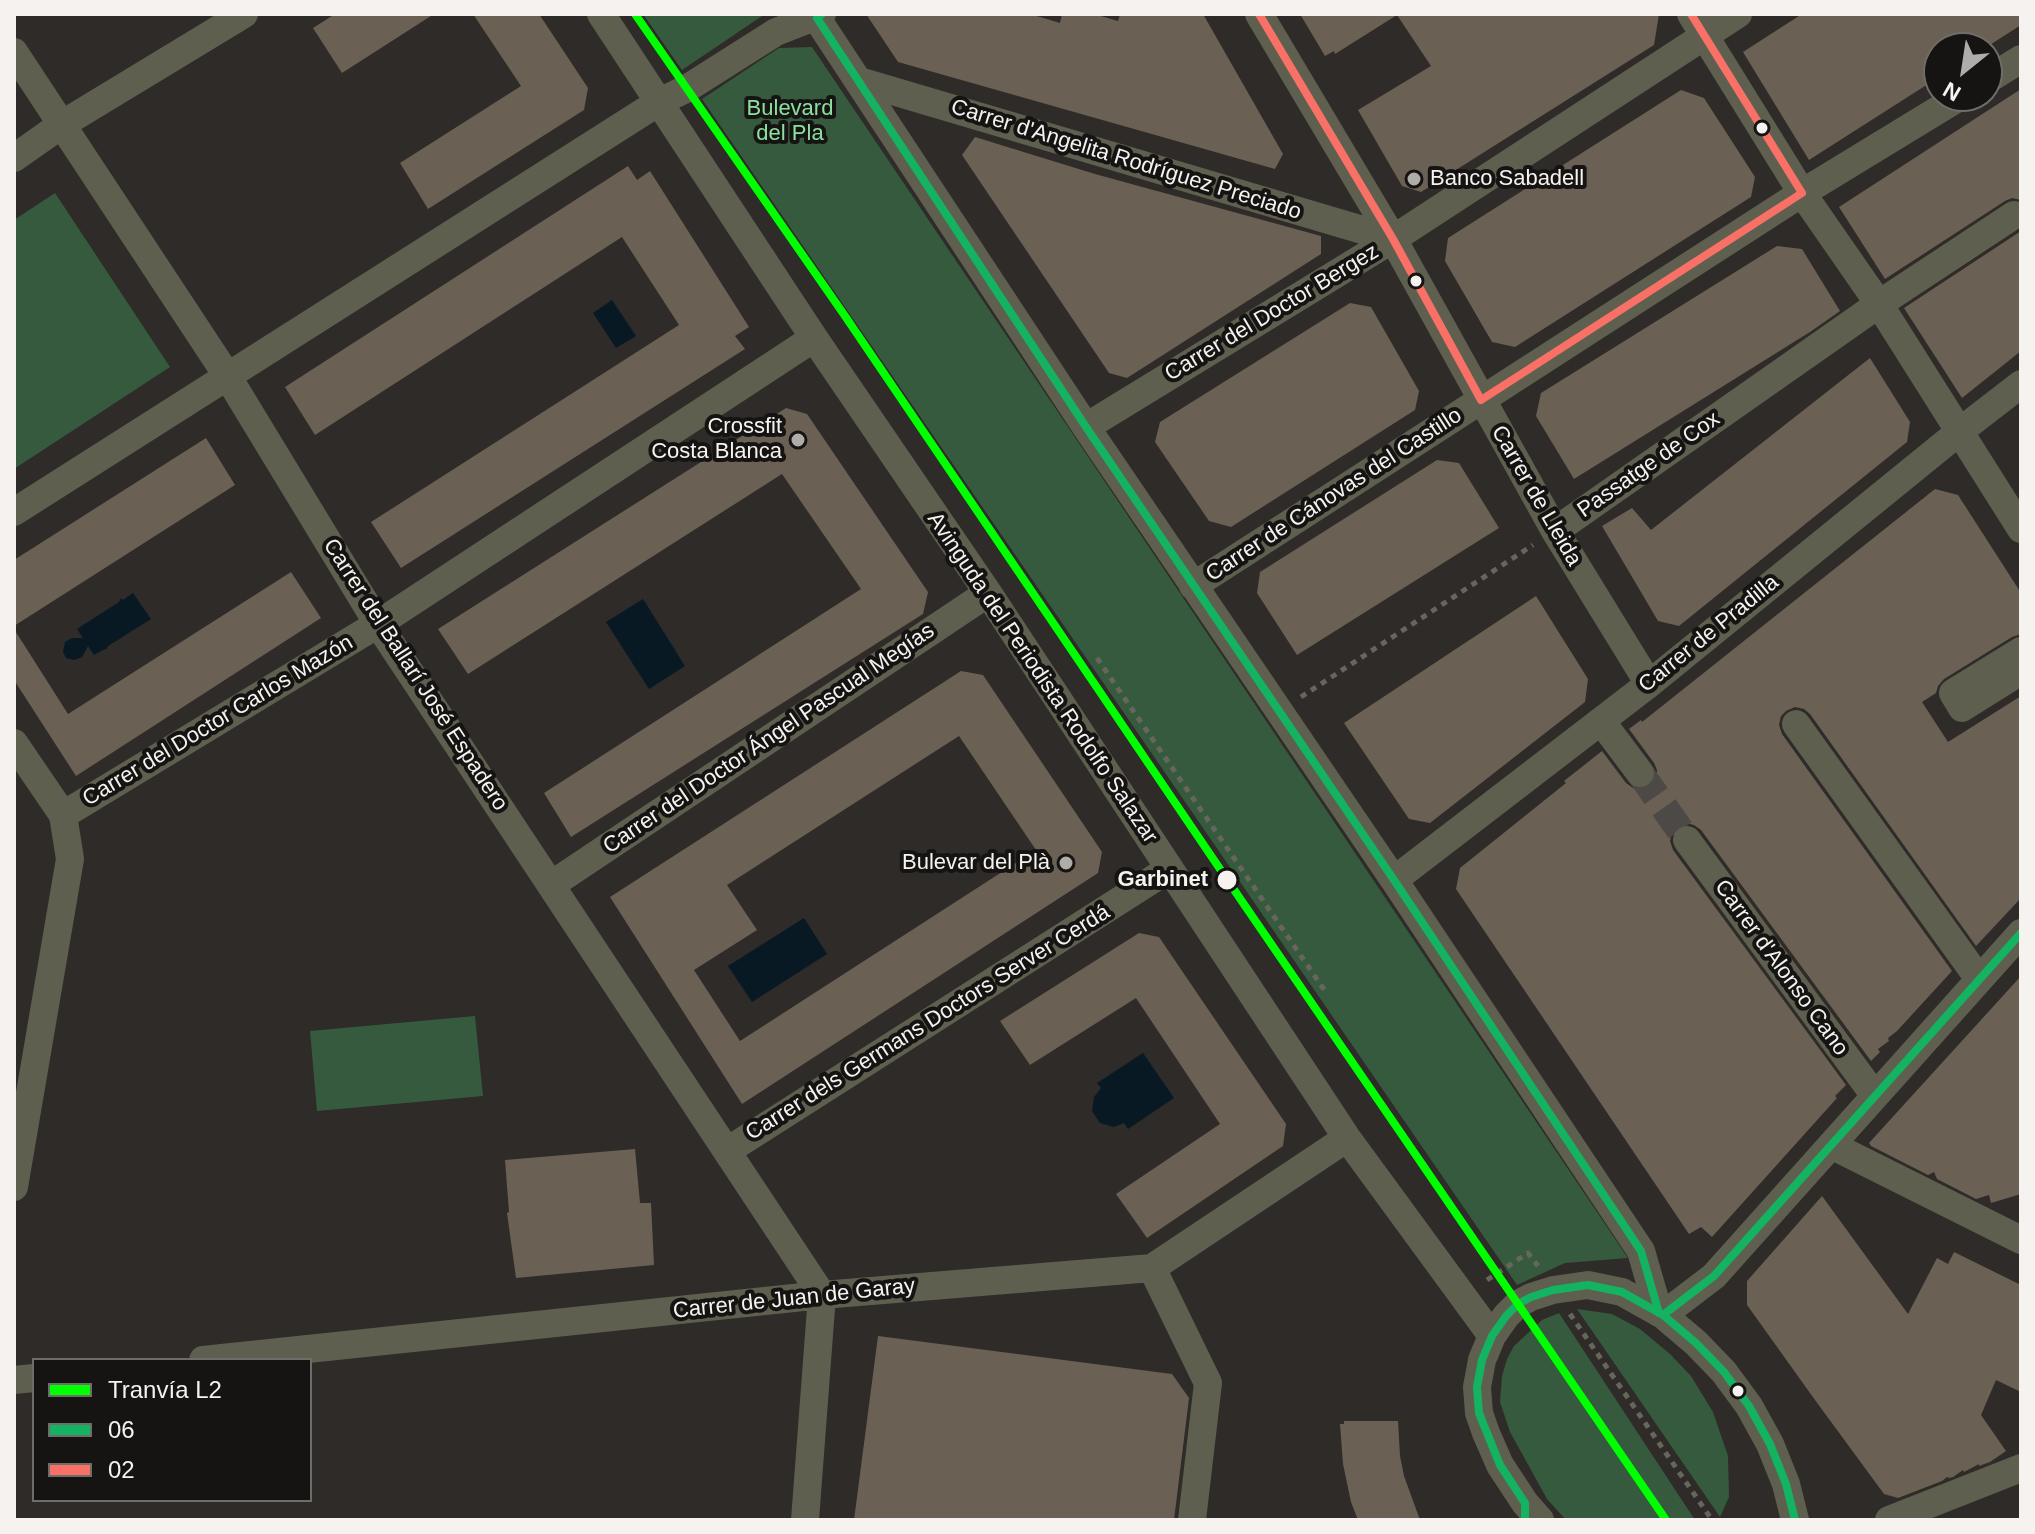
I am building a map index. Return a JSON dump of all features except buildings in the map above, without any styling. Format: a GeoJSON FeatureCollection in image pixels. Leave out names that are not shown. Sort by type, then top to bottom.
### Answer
{"type":"FeatureCollection","features":[{"type":"Feature","properties":{"kind":"street"},"geometry":{"type":"LineString","coordinates":[[14,158],[61,125],[244,14]]}},
{"type":"Feature","properties":{"kind":"street","name":"Avinguda del Periodista Rodolfo Salazar"},"geometry":{"type":"LineString","coordinates":[[601,14],[1347,1138],[1492,1336]]}},
{"type":"Feature","properties":{"kind":"street","name":"Carrer de Lleida"},"geometry":{"type":"LineString","coordinates":[[1259,14],[1393,239],[1555,531],[1649,684]]}},
{"type":"Feature","properties":{"kind":"street","name":"Carrer del Doctor Bergez"},"geometry":{"type":"LineString","coordinates":[[1086,427],[1393,239],[1697,24],[1738,14]]}},
{"type":"Feature","properties":{"kind":"street"},"geometry":{"type":"LineString","coordinates":[[14,512],[659,102],[686,89],[776,32],[818,15],[1086,427],[1641,1251],[1661,1314]]}},
{"type":"Feature","properties":{"kind":"street"},"geometry":{"type":"LineString","coordinates":[[1697,24],[1802,193],[1879,304],[2021,529]]}},
{"type":"Feature","properties":{"kind":"street","name":"Carrer del Ballarí José Espadero"},"geometry":{"type":"LineString","coordinates":[[14,52],[228,377],[378,624],[822,1295]]}},
{"type":"Feature","properties":{"kind":"street"},"geometry":{"type":"LineString","coordinates":[[2003,70],[2021,59]]}},
{"type":"Feature","properties":{"kind":"street","name":"Carrer d'Angelita Rodríguez Preciado"},"geometry":{"type":"LineString","coordinates":[[859,81],[1393,239]]}},
{"type":"Feature","properties":{"kind":"street","name":"Carrer de Cánovas del Castillo"},"geometry":{"type":"LineString","coordinates":[[1193,586],[1802,193],[1935,112]]}},
{"type":"Feature","properties":{"kind":"street","name":"Passatge de Cox"},"geometry":{"type":"LineString","coordinates":[[1555,531],[1879,304],[2014,215]]}},
{"type":"Feature","properties":{"kind":"street","name":"Carrer del Doctor Carlos Mazón"},"geometry":{"type":"LineString","coordinates":[[63,815],[378,624],[814,338]]}},
{"type":"Feature","properties":{"kind":"street","name":"Carrer de Pradilla"},"geometry":{"type":"LineString","coordinates":[[1394,880],[1649,684],[2021,384]]}},
{"type":"Feature","properties":{"kind":"street","name":"Carrer del Doctor Ángel Pascual Megías"},"geometry":{"type":"LineString","coordinates":[[551,885],[988,593]]}},
{"type":"Feature","properties":{"kind":"street"},"geometry":{"type":"LineString","coordinates":[[2021,651],[1953,693],[1962,708],[2021,671]]}},
{"type":"Feature","properties":{"kind":"street"},"geometry":{"type":"LineString","coordinates":[[1601,721],[1640,773]]}},
{"type":"Feature","properties":{"kind":"street"},"geometry":{"type":"LineString","coordinates":[[1796,724],[1979,979]]}},
{"type":"Feature","properties":{"kind":"street"},"geometry":{"type":"LineString","coordinates":[[14,743],[63,815],[70,859],[14,1187]]}},
{"type":"Feature","properties":{"kind":"street","name":"Carrer d'Alonso Cano"},"geometry":{"type":"LineString","coordinates":[[1687,840],[1875,1096]]}},
{"type":"Feature","properties":{"kind":"street","name":"Carrer dels Germans Doctors Server Cerdá"},"geometry":{"type":"LineString","coordinates":[[727,1151],[1169,869]]}},
{"type":"Feature","properties":{"kind":"street"},"geometry":{"type":"LineString","coordinates":[[1661,1314],[1714,1276],[2021,933]]}},
{"type":"Feature","properties":{"kind":"street","name":"Carrer de Juan de Garay"},"geometry":{"type":"LineString","coordinates":[[222,1358],[822,1295],[1152,1268],[1347,1138]]}},
{"type":"Feature","properties":{"kind":"street"},"geometry":{"type":"LineString","coordinates":[[1831,1145],[2021,1240]]}},
{"type":"Feature","properties":{"kind":"street"},"geometry":{"type":"LineString","coordinates":[[1152,1268],[1208,1383],[1192,1520]]}},
{"type":"Feature","properties":{"kind":"street"},"geometry":{"type":"LineString","coordinates":[[1530,1514],[1500,1465],[1479,1413],[1477,1387],[1482,1360],[1492,1336],[1518,1304],[1553,1290],[1588,1285],[1622,1292],[1661,1314],[1724,1372],[1749,1406],[1770,1444],[1786,1484],[1795,1520]]}},
{"type":"Feature","properties":{"kind":"street"},"geometry":{"type":"LineString","coordinates":[[805,1520],[822,1295]]}},
{"type":"Feature","properties":{"kind":"street"},"geometry":{"type":"LineString","coordinates":[[1889,1520],[2021,1468]]}},
{"type":"Feature","properties":{"kind":"path","name":"Passatge de Cox"},"geometry":{"type":"LineString","coordinates":[[1280,711],[1555,531]]}},
{"type":"Feature","properties":{"kind":"path"},"geometry":{"type":"LineString","coordinates":[[1097,658],[1325,991]]}},
{"type":"Feature","properties":{"kind":"path"},"geometry":{"type":"LineString","coordinates":[[1463,1297],[1528,1253],[1712,1520]]}},
{"type":"Feature","properties":{"kind":"green space","name":"Bulevard del Pla"},"geometry":{"type":"Polygon","coordinates":[[[643,14],[765,14],[682,70],[643,14]]]}},
{"type":"Feature","properties":{"kind":"green space","name":"Bulevard del Pla"},"geometry":{"type":"Polygon","coordinates":[[[812,47],[1628,1258],[1565,1263],[1517,1285],[702,99],[779,48],[812,47]]]}},
{"type":"Feature","properties":{"kind":"green space"},"geometry":{"type":"Polygon","coordinates":[[[55,193],[170,367],[14,469],[14,220],[55,193]]]}},
{"type":"Feature","properties":{"kind":"green space"},"geometry":{"type":"Polygon","coordinates":[[[475,1016],[483,1096],[317,1111],[310,1031],[475,1016]]]}},
{"type":"Feature","properties":{"kind":"green space"},"geometry":{"type":"Polygon","coordinates":[[[1577,1309],[1612,1314],[1640,1329],[1691,1376],[1713,1412],[1728,1456],[1729,1497],[1720,1517],[1577,1309]]]}},
{"type":"Feature","properties":{"kind":"green space"},"geometry":{"type":"Polygon","coordinates":[[[1559,1313],[1695,1520],[1566,1520],[1547,1499],[1510,1432],[1500,1402],[1502,1376],[1514,1346],[1542,1320],[1559,1313]]]}},
{"type":"Feature","properties":{"kind":"water"},"geometry":{"type":"Polygon","coordinates":[[[612,300],[636,336],[616,348],[593,313],[612,300]]]}},
{"type":"Feature","properties":{"kind":"water"},"geometry":{"type":"Polygon","coordinates":[[[133,593],[151,619],[106,650],[94,655],[88,646],[82,657],[74,660],[66,658],[63,652],[65,642],[83,638],[77,629],[133,593]]]}},
{"type":"Feature","properties":{"kind":"water"},"geometry":{"type":"Polygon","coordinates":[[[643,599],[685,666],[649,689],[606,622],[643,599]]]}},
{"type":"Feature","properties":{"kind":"water"},"geometry":{"type":"Polygon","coordinates":[[[804,918],[827,954],[752,1002],[728,966],[804,918]]]}},
{"type":"Feature","properties":{"kind":"water"},"geometry":{"type":"Polygon","coordinates":[[[1143,1053],[1174,1098],[1128,1129],[1124,1123],[1114,1127],[1100,1123],[1092,1111],[1094,1097],[1101,1088],[1097,1083],[1143,1053]]]}},
{"type":"Feature","properties":{"kind":"tunnel"},"geometry":{"type":"LineString","coordinates":[[1640,773],[1687,840]]}},
{"type":"Feature","properties":{"kind":"tram line","name":"L2"},"geometry":{"type":"LineString","coordinates":[[635,14],[845,316],[1666,1520]]}},
{"type":"Feature","properties":{"kind":"transit line","name":"06"},"geometry":{"type":"LineString","coordinates":[[822,14],[817,18],[1086,427],[1641,1251],[1659,1313]]}},
{"type":"Feature","properties":{"kind":"transit line","name":"02"},"geometry":{"type":"LineString","coordinates":[[1259,14],[1393,239],[1481,400],[1802,193],[1691,14]]}},
{"type":"Feature","properties":{"kind":"transit line","name":"06"},"geometry":{"type":"LineString","coordinates":[[1663,1315],[1714,1276],[2021,933]]}},
{"type":"Feature","properties":{"kind":"transit line","name":"06"},"geometry":{"type":"LineString","coordinates":[[1525,1520],[1525,1503],[1500,1465],[1479,1413],[1477,1387],[1482,1360],[1492,1336],[1518,1304],[1553,1290],[1588,1285],[1622,1292],[1663,1315],[1724,1372],[1749,1406],[1770,1444],[1786,1484],[1795,1520]]}},
{"type":"Feature","properties":{"kind":"place","name":"Banco Sabadell"},"geometry":{"type":"Point","coordinates":[1414,179]}},
{"type":"Feature","properties":{"kind":"place","name":"Crossfit Costa Blanca"},"geometry":{"type":"Point","coordinates":[798,440]}},
{"type":"Feature","properties":{"kind":"place","name":"Bulevar del Plà"},"geometry":{"type":"Point","coordinates":[1066,863]}},
{"type":"Feature","properties":{"kind":"place","name":"Garbinet"},"geometry":{"type":"Point","coordinates":[1227,880]}}]}
